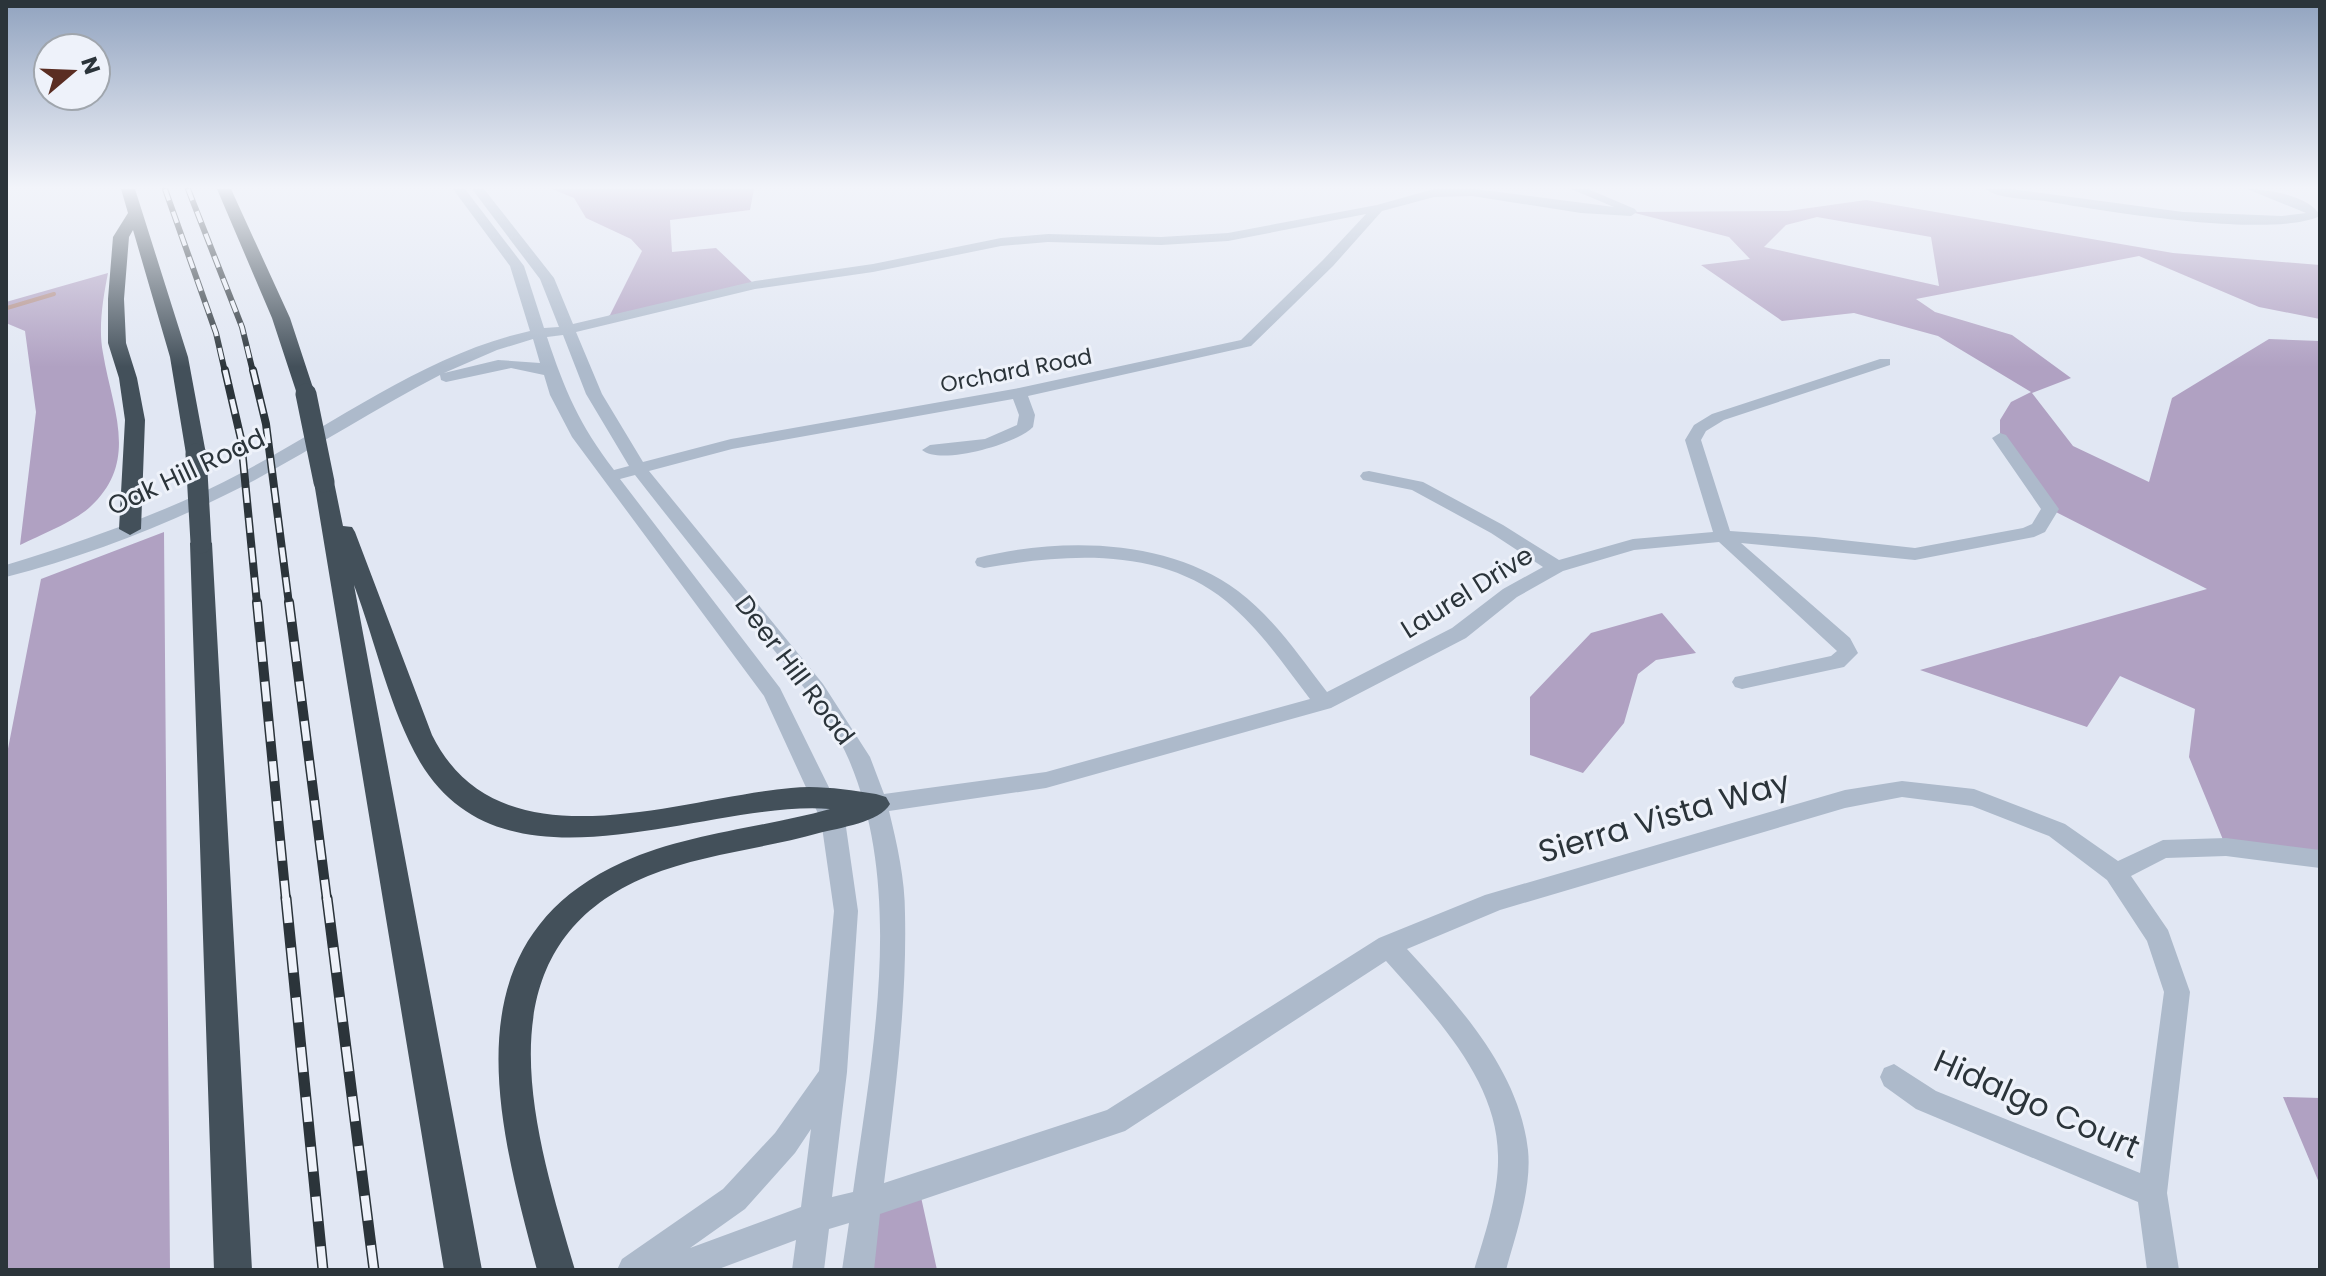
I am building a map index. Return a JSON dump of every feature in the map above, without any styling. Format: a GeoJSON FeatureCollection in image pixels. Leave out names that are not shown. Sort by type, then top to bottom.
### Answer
{"type":"FeatureCollection","features":[{"type":"Feature","properties":{"kind":"highway"},"geometry":{"type":"LineString","coordinates":[[120,249],[116,299],[117,343],[128,378],[135,420],[130,529]]}},
{"type":"Feature","properties":{"kind":"highway"},"geometry":{"type":"LineString","coordinates":[[146,249],[179,357],[196,454],[233,1270]]}},
{"type":"Feature","properties":{"kind":"highway"},"geometry":{"type":"LineString","coordinates":[[250,249],[281,318],[306,394],[463,1270]]}},
{"type":"Feature","properties":{"kind":"highway"},"geometry":{"type":"LineString","coordinates":[[324,482],[419,734],[447,780],[477,804],[506,816],[541,824],[604,827],[787,799],[829,808]]}},
{"type":"Feature","properties":{"kind":"highway"},"geometry":{"type":"LineString","coordinates":[[551,1254],[521,1116],[514,1028],[523,987],[541,948],[564,918],[585,899],[645,865],[829,808],[876,804]]}},
{"type":"Feature","properties":{"kind":"street","name":"Deer Hill Road"},"geometry":{"type":"LineString","coordinates":[[504,249],[517,266],[550,372],[580,437],[773,693],[829,808],[846,911],[833,1072],[808,1270]]}},
{"type":"Feature","properties":{"kind":"street","name":"Deer Hill Road"},"geometry":{"type":"LineString","coordinates":[[525,249],[537,263],[594,394],[639,469],[816,689],[859,757],[876,804],[887,855],[893,912],[886,1053],[858,1270]]}},
{"type":"Feature","properties":{"kind":"street","name":"Oak Hill Road"},"geometry":{"type":"LineString","coordinates":[[6,571],[130,529],[234,483],[379,403],[408,383],[453,361],[755,285],[873,268],[969,249]]}},
{"type":"Feature","properties":{"kind":"street","name":"Orchard Road"},"geometry":{"type":"LineString","coordinates":[[610,476],[731,444],[1019,393],[1246,343],[1341,249]]}},
{"type":"Feature","properties":{"kind":"street","name":"Oak Hill Road"},"geometry":{"type":"LineString","coordinates":[[379,403],[541,338]]}},
{"type":"Feature","properties":{"kind":"street"},"geometry":{"type":"LineString","coordinates":[[446,377],[500,362],[533,364],[550,372]]}},
{"type":"Feature","properties":{"kind":"street"},"geometry":{"type":"LineString","coordinates":[[1742,682],[1837,662],[1848,653],[1843,643],[1723,536],[1693,440],[1700,428],[1718,417],[1885,362]]}},
{"type":"Feature","properties":{"kind":"street"},"geometry":{"type":"LineString","coordinates":[[930,450],[954,450],[987,444],[1025,427],[1027,415],[1019,393]]}},
{"type":"Feature","properties":{"kind":"street","name":"Laurel Drive"},"geometry":{"type":"LineString","coordinates":[[876,804],[1046,780],[1324,703],[1459,633],[1510,593],[1556,567],[1633,545],[1723,536],[1815,542],[1915,554],[2028,533],[2039,528],[2050,509],[2000,438]]}},
{"type":"Feature","properties":{"kind":"street"},"geometry":{"type":"LineString","coordinates":[[1369,476],[1417,486],[1497,529],[1556,567]]}},
{"type":"Feature","properties":{"kind":"street"},"geometry":{"type":"LineString","coordinates":[[984,562],[1037,551],[1076,549],[1158,560],[1187,571],[1216,586],[1258,619],[1324,703]]}},
{"type":"Feature","properties":{"kind":"street","name":"Sierra Vista Way"},"geometry":{"type":"LineString","coordinates":[[674,1270],[816,1217],[868,1203],[1115,1121],[1388,946],[1494,902],[1845,799],[1902,789],[1974,798],[2057,830],[2116,873],[2159,937],[2177,992],[2152,1193],[2163,1270]]}},
{"type":"Feature","properties":{"kind":"street"},"geometry":{"type":"LineString","coordinates":[[2116,873],[2163,849],[2226,847],[2320,859]]}},
{"type":"Feature","properties":{"kind":"street"},"geometry":{"type":"LineString","coordinates":[[1388,946],[1460,1026],[1501,1101],[1514,1153],[1497,1248],[1490,1270]]}},
{"type":"Feature","properties":{"kind":"street"},"geometry":{"type":"LineString","coordinates":[[633,1270],[734,1199],[785,1143],[833,1072]]}},
{"type":"Feature","properties":{"kind":"street","name":"Hidalgo Court"},"geometry":{"type":"LineString","coordinates":[[1894,1077],[1926,1100],[2152,1193]]}},
{"type":"Feature","properties":{"kind":"shaded area"},"geometry":{"type":"Polygon","coordinates":[[[640,249],[672,249],[672,252],[717,249],[755,285],[604,320],[610,315],[642,251],[640,249]]]}},
{"type":"Feature","properties":{"kind":"shaded area"},"geometry":{"type":"Polygon","coordinates":[[[1740,249],[1771,249],[1939,286],[1933,249],[2147,249],[2320,265],[2320,319],[2259,307],[2139,256],[1916,299],[1935,312],[2012,335],[2071,378],[2032,393],[2073,446],[2149,482],[2172,398],[2269,339],[2320,341],[2320,859],[2226,847],[2189,757],[2195,709],[2120,676],[2087,727],[1920,670],[2207,589],[2050,509],[2000,438],[2000,420],[2011,402],[2031,392],[1938,336],[1854,313],[1782,321],[1701,265],[1750,259],[1740,249]]]}},
{"type":"Feature","properties":{"kind":"shaded area"},"geometry":{"type":"Polygon","coordinates":[[[108,273],[101,333],[119,434],[114,471],[105,489],[83,513],[20,545],[36,412],[25,331],[6,323],[6,302],[108,273]]]}},
{"type":"Feature","properties":{"kind":"shaded area"},"geometry":{"type":"Polygon","coordinates":[[[164,532],[170,1270],[6,1270],[6,759],[41,579],[164,532]]]}},
{"type":"Feature","properties":{"kind":"shaded area"},"geometry":{"type":"Polygon","coordinates":[[[1662,613],[1696,653],[1656,660],[1638,674],[1624,723],[1583,773],[1530,755],[1530,697],[1591,633],[1662,613]]]}},
{"type":"Feature","properties":{"kind":"shaded area"},"geometry":{"type":"Polygon","coordinates":[[[2283,1097],[2320,1098],[2320,1185],[2283,1097]]]}},
{"type":"Feature","properties":{"kind":"shaded area"},"geometry":{"type":"Polygon","coordinates":[[[919,1188],[937,1270],[858,1270],[868,1203],[919,1188]]]}},
{"type":"Feature","properties":{"kind":"waterway"},"geometry":{"type":"LineString","coordinates":[[7,308],[54,294]]}},
{"type":"Feature","properties":{"kind":"railway"},"geometry":{"type":"LineString","coordinates":[[186,249],[216,333],[225,372]]}},
{"type":"Feature","properties":{"kind":"railway"},"geometry":{"type":"LineString","coordinates":[[211,249],[242,327],[253,372]]}},
{"type":"Feature","properties":{"kind":"railway"},"geometry":{"type":"LineString","coordinates":[[225,370],[241,439],[257,604]]}},
{"type":"Feature","properties":{"kind":"railway"},"geometry":{"type":"LineString","coordinates":[[253,370],[266,424],[289,604]]}},
{"type":"Feature","properties":{"kind":"railway"},"geometry":{"type":"LineString","coordinates":[[257,602],[286,900]]}},
{"type":"Feature","properties":{"kind":"railway"},"geometry":{"type":"LineString","coordinates":[[289,602],[327,900]]}},
{"type":"Feature","properties":{"kind":"railway"},"geometry":{"type":"LineString","coordinates":[[286,898],[323,1270]]}},
{"type":"Feature","properties":{"kind":"railway"},"geometry":{"type":"LineString","coordinates":[[327,898],[374,1270]]}}]}
